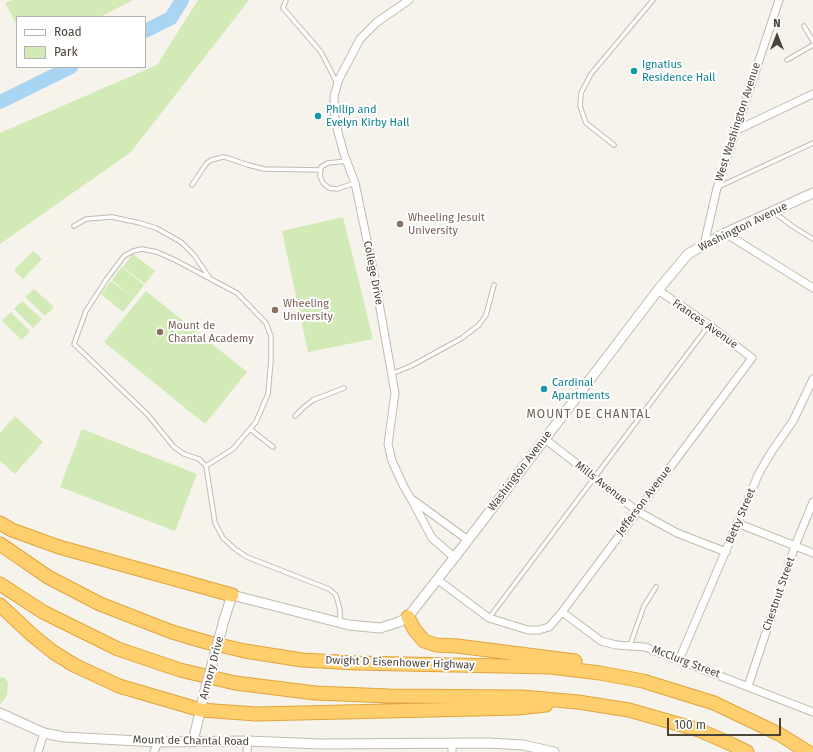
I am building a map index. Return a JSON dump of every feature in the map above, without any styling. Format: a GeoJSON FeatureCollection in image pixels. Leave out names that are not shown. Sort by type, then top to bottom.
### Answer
{"type":"FeatureCollection","features":[{"type":"Feature","properties":{"kind":"highway"},"geometry":{"type":"LineString","coordinates":[[0,523],[12,530],[59,547],[232,595]]}},
{"type":"Feature","properties":{"kind":"highway","name":"Dwight D Eisenhower Highway"},"geometry":{"type":"LineString","coordinates":[[0,544],[48,577],[100,604],[172,632],[244,651],[302,660],[356,664],[551,667],[600,673],[643,681],[714,703],[779,734],[808,752]]}},
{"type":"Feature","properties":{"kind":"highway"},"geometry":{"type":"LineString","coordinates":[[0,584],[43,612],[118,649],[180,670],[235,683],[315,693],[389,696],[522,697],[578,702],[636,712],[698,730],[733,744],[747,752]]}},
{"type":"Feature","properties":{"kind":"highway"},"geometry":{"type":"LineString","coordinates":[[0,605],[32,635],[53,652],[74,665],[119,686],[201,710],[256,714],[380,712],[518,708],[578,702]]}},
{"type":"Feature","properties":{"kind":"highway"},"geometry":{"type":"LineString","coordinates":[[408,616],[414,629],[421,638],[424,641],[436,645],[457,646],[588,663],[643,681]]}},
{"type":"Feature","properties":{"kind":"street","name":"College Drive"},"geometry":{"type":"LineString","coordinates":[[409,0],[376,22],[360,39],[338,84],[334,96],[335,121],[355,183],[373,269],[392,374],[395,393],[388,444],[392,461],[409,498],[414,504],[432,538],[455,558]]}},
{"type":"Feature","properties":{"kind":"street","name":"West Washington Avenue"},"geometry":{"type":"LineString","coordinates":[[704,245],[717,188],[734,131],[779,0]]}},
{"type":"Feature","properties":{"kind":"street"},"geometry":{"type":"LineString","coordinates":[[734,131],[813,94]]}},
{"type":"Feature","properties":{"kind":"street","name":"Washington Avenue"},"geometry":{"type":"LineString","coordinates":[[232,595],[349,625],[380,628],[399,622],[408,616],[455,558],[658,290],[688,254],[725,233],[813,193]]}},
{"type":"Feature","properties":{"kind":"street"},"geometry":{"type":"LineString","coordinates":[[725,233],[813,288]]}},
{"type":"Feature","properties":{"kind":"street","name":"Frances Avenue"},"geometry":{"type":"LineString","coordinates":[[658,290],[709,325],[752,358]]}},
{"type":"Feature","properties":{"kind":"street","name":"Jefferson Avenue"},"geometry":{"type":"LineString","coordinates":[[489,618],[528,630],[538,630],[549,627],[562,612],[752,358]]}},
{"type":"Feature","properties":{"kind":"street","name":"Betty Street"},"geometry":{"type":"LineString","coordinates":[[679,660],[759,473],[793,421],[813,379]]}},
{"type":"Feature","properties":{"kind":"street","name":"Mills Avenue"},"geometry":{"type":"LineString","coordinates":[[545,439],[637,511],[678,533],[726,552]]}},
{"type":"Feature","properties":{"kind":"street"},"geometry":{"type":"LineString","coordinates":[[409,498],[468,540]]}},
{"type":"Feature","properties":{"kind":"street","name":"Chestnut Street"},"geometry":{"type":"LineString","coordinates":[[748,686],[795,546],[813,502]]}},
{"type":"Feature","properties":{"kind":"street"},"geometry":{"type":"LineString","coordinates":[[737,524],[813,553]]}},
{"type":"Feature","properties":{"kind":"street"},"geometry":{"type":"LineString","coordinates":[[438,580],[489,618]]}},
{"type":"Feature","properties":{"kind":"street","name":"Armory Drive"},"geometry":{"type":"LineString","coordinates":[[193,741],[205,691],[232,595]]}},
{"type":"Feature","properties":{"kind":"street","name":"McClurg Street"},"geometry":{"type":"LineString","coordinates":[[562,612],[601,641],[616,645],[645,647],[813,712]]}},
{"type":"Feature","properties":{"kind":"street","name":"Mount de Chantal Road"},"geometry":{"type":"LineString","coordinates":[[0,713],[44,733],[64,737],[158,742],[248,742],[320,748],[452,748],[488,743],[554,752]]}},
{"type":"Feature","properties":{"kind":"street"},"geometry":{"type":"LineString","coordinates":[[38,752],[44,733]]}},
{"type":"Feature","properties":{"kind":"street"},"geometry":{"type":"LineString","coordinates":[[154,752],[158,742]]}},
{"type":"Feature","properties":{"kind":"street"},"geometry":{"type":"LineString","coordinates":[[247,752],[248,742]]}},
{"type":"Feature","properties":{"kind":"lane"},"geometry":{"type":"LineString","coordinates":[[286,0],[283,8],[321,52],[338,84]]}},
{"type":"Feature","properties":{"kind":"lane"},"geometry":{"type":"LineString","coordinates":[[614,145],[586,123],[580,106],[581,93],[591,74],[653,0]]}},
{"type":"Feature","properties":{"kind":"lane"},"geometry":{"type":"LineString","coordinates":[[804,26],[813,41]]}},
{"type":"Feature","properties":{"kind":"lane"},"geometry":{"type":"LineString","coordinates":[[786,60],[813,45]]}},
{"type":"Feature","properties":{"kind":"lane"},"geometry":{"type":"LineString","coordinates":[[717,188],[813,143]]}},
{"type":"Feature","properties":{"kind":"lane"},"geometry":{"type":"LineString","coordinates":[[192,185],[206,164],[211,160],[222,157],[264,169],[321,170]]}},
{"type":"Feature","properties":{"kind":"lane"},"geometry":{"type":"LineString","coordinates":[[347,161],[328,163],[321,167],[320,176],[323,183],[329,188],[337,189],[355,183]]}},
{"type":"Feature","properties":{"kind":"lane"},"geometry":{"type":"LineString","coordinates":[[773,212],[813,239]]}},
{"type":"Feature","properties":{"kind":"lane"},"geometry":{"type":"LineString","coordinates":[[74,226],[86,219],[112,217],[156,228],[181,242],[194,256],[209,278]]}},
{"type":"Feature","properties":{"kind":"lane"},"geometry":{"type":"LineString","coordinates":[[206,466],[233,449],[256,422],[268,394],[271,360],[271,336],[266,323],[237,293],[157,252],[142,249],[132,251],[124,256],[86,311],[74,344],[148,415],[174,447],[184,454],[199,459],[206,466],[215,523],[223,538],[235,549],[248,557],[329,589],[336,595],[340,610],[340,622]]}},
{"type":"Feature","properties":{"kind":"lane"},"geometry":{"type":"LineString","coordinates":[[392,374],[411,366],[462,338],[479,325],[486,315],[494,285]]}},
{"type":"Feature","properties":{"kind":"lane"},"geometry":{"type":"LineString","coordinates":[[489,618],[709,325]]}},
{"type":"Feature","properties":{"kind":"lane"},"geometry":{"type":"LineString","coordinates":[[296,416],[313,400],[344,388]]}},
{"type":"Feature","properties":{"kind":"lane"},"geometry":{"type":"LineString","coordinates":[[250,429],[273,447]]}},
{"type":"Feature","properties":{"kind":"lane"},"geometry":{"type":"LineString","coordinates":[[630,645],[644,606],[656,587]]}},
{"type":"Feature","properties":{"kind":"green space"},"geometry":{"type":"Polygon","coordinates":[[[12,0],[133,0],[102,16],[16,16],[16,23],[5,3],[12,0]]]}},
{"type":"Feature","properties":{"kind":"green space"},"geometry":{"type":"Polygon","coordinates":[[[198,0],[249,0],[131,152],[0,244],[0,133],[157,65],[198,0]]]}},
{"type":"Feature","properties":{"kind":"green space"},"geometry":{"type":"Polygon","coordinates":[[[343,217],[373,339],[308,352],[282,231],[343,217]]]}},
{"type":"Feature","properties":{"kind":"green space"},"geometry":{"type":"Polygon","coordinates":[[[33,251],[42,259],[23,279],[14,270],[33,251]]]}},
{"type":"Feature","properties":{"kind":"green space"},"geometry":{"type":"Polygon","coordinates":[[[133,254],[155,271],[145,284],[123,267],[133,254]]]}},
{"type":"Feature","properties":{"kind":"green space"},"geometry":{"type":"Polygon","coordinates":[[[122,267],[144,285],[134,298],[112,280],[122,267]]]}},
{"type":"Feature","properties":{"kind":"green space"},"geometry":{"type":"Polygon","coordinates":[[[111,281],[134,298],[123,312],[101,294],[111,281]]]}},
{"type":"Feature","properties":{"kind":"green space"},"geometry":{"type":"Polygon","coordinates":[[[34,289],[54,307],[45,316],[25,297],[34,289]]]}},
{"type":"Feature","properties":{"kind":"green space"},"geometry":{"type":"Polygon","coordinates":[[[146,291],[247,372],[205,424],[104,342],[146,291]]]}},
{"type":"Feature","properties":{"kind":"green space"},"geometry":{"type":"Polygon","coordinates":[[[22,301],[42,319],[33,328],[14,309],[22,301]]]}},
{"type":"Feature","properties":{"kind":"green space"},"geometry":{"type":"Polygon","coordinates":[[[11,312],[30,331],[22,340],[2,321],[11,312]]]}},
{"type":"Feature","properties":{"kind":"green space"},"geometry":{"type":"Polygon","coordinates":[[[15,416],[43,442],[15,474],[0,461],[0,433],[15,416]]]}},
{"type":"Feature","properties":{"kind":"green space"},"geometry":{"type":"Polygon","coordinates":[[[82,429],[197,474],[175,531],[60,487],[82,429]]]}},
{"type":"Feature","properties":{"kind":"green space"},"geometry":{"type":"Polygon","coordinates":[[[0,677],[5,678],[8,683],[7,695],[0,704],[0,677]]]}},
{"type":"Feature","properties":{"kind":"waterway"},"geometry":{"type":"LineString","coordinates":[[146,30],[171,18],[182,0]]}},
{"type":"Feature","properties":{"kind":"waterway"},"geometry":{"type":"LineString","coordinates":[[0,102],[69,68]]}},
{"type":"Feature","properties":{"kind":"place","name":"Ignatius Residence Hall"},"geometry":{"type":"Point","coordinates":[634,71]}},
{"type":"Feature","properties":{"kind":"place","name":"Philip and Evelyn Kirby Hall"},"geometry":{"type":"Point","coordinates":[318,116]}},
{"type":"Feature","properties":{"kind":"place","name":"Wheeling Jesuit University"},"geometry":{"type":"Point","coordinates":[400,224]}},
{"type":"Feature","properties":{"kind":"place","name":"Wheeling University"},"geometry":{"type":"Point","coordinates":[275,310]}},
{"type":"Feature","properties":{"kind":"place","name":"Mount de Chantal Academy"},"geometry":{"type":"Point","coordinates":[160,332]}},
{"type":"Feature","properties":{"kind":"place","name":"Cardinal Apartments"},"geometry":{"type":"Point","coordinates":[544,389]}},
{"type":"Feature","properties":{"kind":"district","name":"MOUNT DE CHANTAL"},"geometry":{"type":"Point","coordinates":[589,415]}}]}
